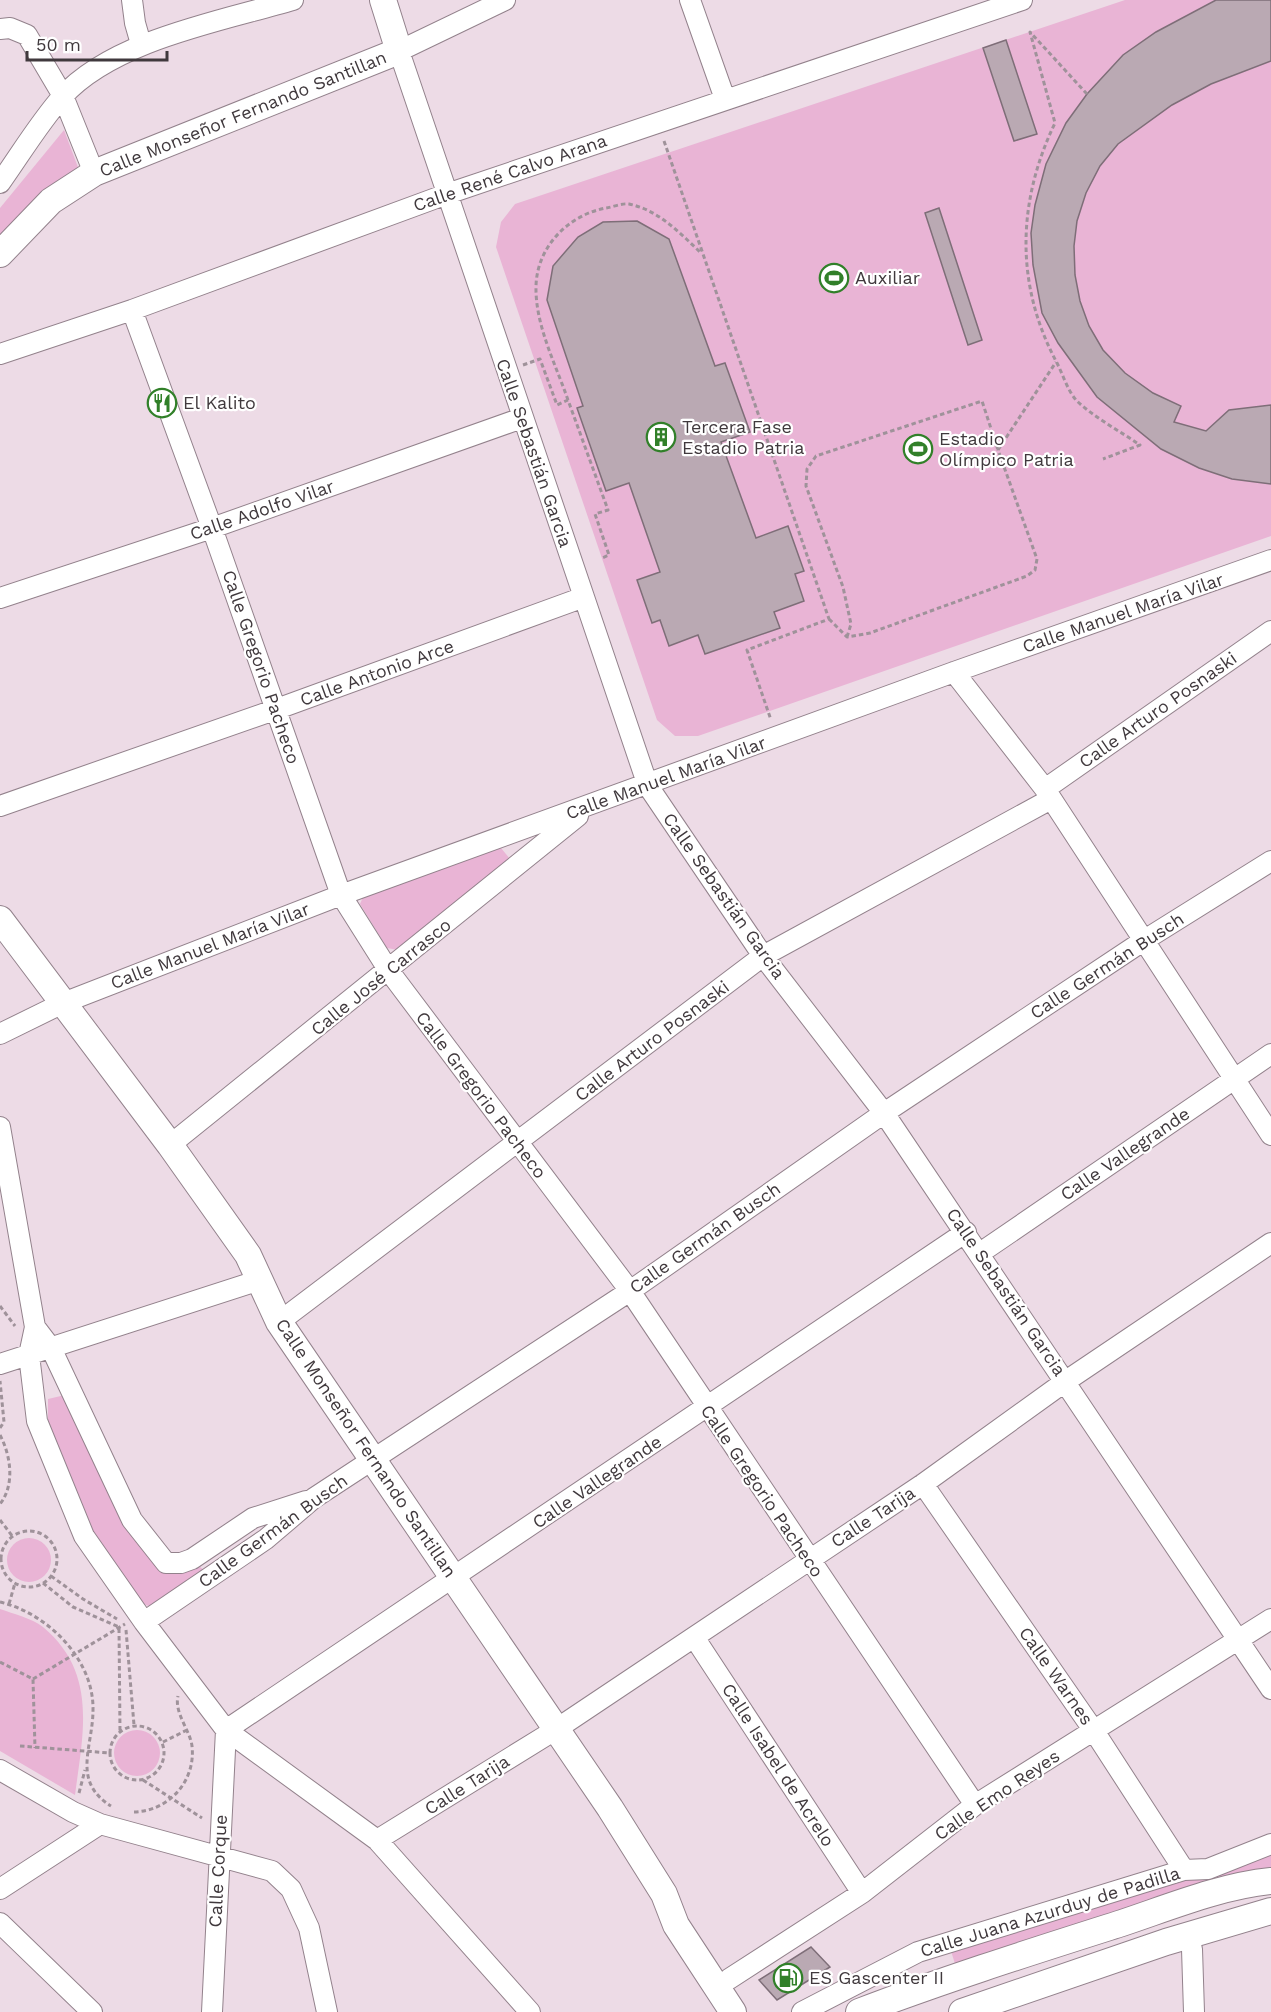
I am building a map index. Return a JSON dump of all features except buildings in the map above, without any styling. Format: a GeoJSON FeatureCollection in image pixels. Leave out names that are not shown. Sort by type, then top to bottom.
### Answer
{"type":"FeatureCollection","features":[{"type":"Feature","properties":{"kind":"main road","name":"Calle Sebastián Garcia"},"geometry":{"type":"LineString","coordinates":[[383,0],[399,51]]}},
{"type":"Feature","properties":{"kind":"main road","name":"Calle Monseñor Fernando Santillan"},"geometry":{"type":"LineString","coordinates":[[0,254],[51,201],[94,173],[399,51]]}},
{"type":"Feature","properties":{"kind":"main road","name":"Calle Monseñor Fernando Santillan"},"geometry":{"type":"LineString","coordinates":[[0,919],[170,1145],[248,1255],[279,1322],[610,1808],[664,1894],[676,1925],[733,2012]]}},
{"type":"Feature","properties":{"kind":"main road"},"geometry":{"type":"LineString","coordinates":[[859,2012],[1023,1954],[1252,1883],[1271,1883]]}},
{"type":"Feature","properties":{"kind":"main road"},"geometry":{"type":"LineString","coordinates":[[962,2012],[1163,1933],[1271,1883]]}},
{"type":"Feature","properties":{"kind":"main road","name":"Calle Monseñor Fernando Santillan"},"geometry":{"type":"LineString","coordinates":[[664,1894],[684,1913],[750,2012]]}},
{"type":"Feature","properties":{"kind":"main road"},"geometry":{"type":"LineString","coordinates":[[903,2012],[1163,1933],[1271,1911]]}},
{"type":"Feature","properties":{"kind":"main road"},"geometry":{"type":"LineString","coordinates":[[1016,2012],[1192,1949],[1271,1916]]}},
{"type":"Feature","properties":{"kind":"street"},"geometry":{"type":"LineString","coordinates":[[132,0],[141,44]]}},
{"type":"Feature","properties":{"kind":"street"},"geometry":{"type":"LineString","coordinates":[[0,183],[63,96],[94,71],[141,44],[293,0]]}},
{"type":"Feature","properties":{"kind":"street","name":"Calle Monseñor Fernando Santillan"},"geometry":{"type":"LineString","coordinates":[[399,51],[505,0]]}},
{"type":"Feature","properties":{"kind":"street"},"geometry":{"type":"LineString","coordinates":[[690,0],[725,99]]}},
{"type":"Feature","properties":{"kind":"street","name":"Calle René Calvo Arana"},"geometry":{"type":"LineString","coordinates":[[0,354],[132,310],[447,194],[1022,0]]}},
{"type":"Feature","properties":{"kind":"street"},"geometry":{"type":"LineString","coordinates":[[0,29],[10,28],[27,34],[63,96],[94,173]]}},
{"type":"Feature","properties":{"kind":"street","name":"Calle Sebastián Garcia"},"geometry":{"type":"LineString","coordinates":[[399,51],[648,786],[763,956],[884,1113],[1271,1689]]}},
{"type":"Feature","properties":{"kind":"street","name":"Calle Gregorio Pacheco"},"geometry":{"type":"LineString","coordinates":[[132,310],[212,528],[341,895],[388,971],[630,1291],[975,1805]]}},
{"type":"Feature","properties":{"kind":"street","name":"Calle Adolfo Vilar"},"geometry":{"type":"LineString","coordinates":[[0,598],[212,528],[522,418]]}},
{"type":"Feature","properties":{"kind":"street","name":"Calle Manuel María Vilar"},"geometry":{"type":"LineString","coordinates":[[0,1034],[63,1003],[341,895],[648,786],[954,672],[1268,567]]}},
{"type":"Feature","properties":{"kind":"street","name":"Calle Antonio Arce"},"geometry":{"type":"LineString","coordinates":[[0,806],[277,710],[584,597]]}},
{"type":"Feature","properties":{"kind":"street","name":"Calle Arturo Posnaski"},"geometry":{"type":"LineString","coordinates":[[279,1322],[763,956],[1048,794],[1271,631]]}},
{"type":"Feature","properties":{"kind":"street"},"geometry":{"type":"LineString","coordinates":[[954,672],[1048,794],[1271,1135]]}},
{"type":"Feature","properties":{"kind":"street","name":"Calle José Carrasco"},"geometry":{"type":"LineString","coordinates":[[170,1145],[589,807]]}},
{"type":"Feature","properties":{"kind":"street","name":"Calle Germán Busch"},"geometry":{"type":"LineString","coordinates":[[136,1620],[266,1539],[314,1498],[630,1291],[884,1113],[1143,941],[1271,861]]}},
{"type":"Feature","properties":{"kind":"street","name":"Calle Vallegrande"},"geometry":{"type":"LineString","coordinates":[[980,1253],[1271,1054]]}},
{"type":"Feature","properties":{"kind":"street"},"geometry":{"type":"LineString","coordinates":[[0,1127],[34,1327],[29,1355],[37,1421],[84,1536],[136,1620],[191,1684],[226,1730],[377,1840],[530,2012]]}},
{"type":"Feature","properties":{"kind":"street","name":"Calle Vallegrande"},"geometry":{"type":"LineString","coordinates":[[226,1730],[966,1232]]}},
{"type":"Feature","properties":{"kind":"street","name":"Calle Tarija"},"geometry":{"type":"LineString","coordinates":[[377,1840],[555,1730],[923,1484],[1066,1381],[1271,1243]]}},
{"type":"Feature","properties":{"kind":"street"},"geometry":{"type":"LineString","coordinates":[[0,1364],[260,1280]]}},
{"type":"Feature","properties":{"kind":"street"},"geometry":{"type":"LineString","coordinates":[[34,1327],[51,1348],[132,1520],[166,1563],[181,1563],[192,1559],[253,1518],[314,1498]]}},
{"type":"Feature","properties":{"kind":"street","name":"Calle Warnes"},"geometry":{"type":"LineString","coordinates":[[923,1484],[1094,1731],[1184,1870]]}},
{"type":"Feature","properties":{"kind":"street","name":"Calle Emo Reyes"},"geometry":{"type":"LineString","coordinates":[[729,1979],[862,1893],[975,1805],[1271,1619]]}},
{"type":"Feature","properties":{"kind":"street","name":"Calle Isabel de Acrelo"},"geometry":{"type":"LineString","coordinates":[[694,1637],[862,1893]]}},
{"type":"Feature","properties":{"kind":"street","name":"Calle Corque"},"geometry":{"type":"LineString","coordinates":[[212,2012],[226,1730]]}},
{"type":"Feature","properties":{"kind":"street"},"geometry":{"type":"LineString","coordinates":[[0,1770],[73,1812],[100,1824],[272,1871],[291,1889],[309,1928],[327,2012]]}},
{"type":"Feature","properties":{"kind":"street"},"geometry":{"type":"LineString","coordinates":[[0,1889],[100,1824]]}},
{"type":"Feature","properties":{"kind":"street","name":"Calle Juana Azurduy de Padilla"},"geometry":{"type":"LineString","coordinates":[[802,2012],[918,1952],[1184,1870],[1208,1869],[1271,1844]]}},
{"type":"Feature","properties":{"kind":"street"},"geometry":{"type":"LineString","coordinates":[[0,1923],[92,2012]]}},
{"type":"Feature","properties":{"kind":"street"},"geometry":{"type":"LineString","coordinates":[[1192,1949],[1194,2012]]}},
{"type":"Feature","properties":{"kind":"path"},"geometry":{"type":"LineString","coordinates":[[1087,94],[1030,32],[1055,123],[1043,147],[1026,214],[1027,272],[1042,337],[1076,399],[1140,445],[1103,459]]}},
{"type":"Feature","properties":{"kind":"path"},"geometry":{"type":"LineString","coordinates":[[658,122],[701,253],[829,619],[848,637]]}},
{"type":"Feature","properties":{"kind":"path"},"geometry":{"type":"LineString","coordinates":[[602,558],[609,555],[595,514],[608,510],[539,315],[536,285],[542,253],[567,224],[596,210],[627,204],[666,220],[701,253]]}},
{"type":"Feature","properties":{"kind":"path"},"geometry":{"type":"LineString","coordinates":[[506,371],[540,359],[557,405],[568,400]]}},
{"type":"Feature","properties":{"kind":"path"},"geometry":{"type":"LineString","coordinates":[[998,450],[1056,362]]}},
{"type":"Feature","properties":{"kind":"path"},"geometry":{"type":"LineString","coordinates":[[982,401],[1037,559],[1035,570],[1027,576],[870,633],[848,637],[851,624],[843,587],[807,486],[807,469],[816,456],[982,401]]}},
{"type":"Feature","properties":{"kind":"path"},"geometry":{"type":"LineString","coordinates":[[778,737],[747,650],[829,619]]}},
{"type":"Feature","properties":{"kind":"path"},"geometry":{"type":"LineString","coordinates":[[0,1379],[4,1422],[0,1428]]}},
{"type":"Feature","properties":{"kind":"path"},"geometry":{"type":"LineString","coordinates":[[0,1436],[9,1457],[10,1480],[6,1497],[0,1504]]}},
{"type":"Feature","properties":{"kind":"path"},"geometry":{"type":"LineString","coordinates":[[0,1520],[12,1537]]}},
{"type":"Feature","properties":{"kind":"path"},"geometry":{"type":"LineString","coordinates":[[35,1532],[48,1540],[53,1546],[57,1561],[51,1576],[43,1583],[29,1587],[15,1583],[4,1572],[1,1557],[3,1549],[12,1537],[19,1533],[35,1532]]}},
{"type":"Feature","properties":{"kind":"path"},"geometry":{"type":"LineString","coordinates":[[51,1576],[83,1599],[136,1620]]}},
{"type":"Feature","properties":{"kind":"path"},"geometry":{"type":"LineString","coordinates":[[9,1604],[15,1583]]}},
{"type":"Feature","properties":{"kind":"path"},"geometry":{"type":"LineString","coordinates":[[43,1583],[73,1607],[119,1627]]}},
{"type":"Feature","properties":{"kind":"path"},"geometry":{"type":"LineString","coordinates":[[0,1602],[30,1612],[45,1622],[74,1654],[88,1682],[93,1708],[88,1752],[86,1769],[73,1812]]}},
{"type":"Feature","properties":{"kind":"path"},"geometry":{"type":"LineString","coordinates":[[33,1679],[119,1627],[136,1620]]}},
{"type":"Feature","properties":{"kind":"path"},"geometry":{"type":"LineString","coordinates":[[134,1725],[128,1680],[136,1620]]}},
{"type":"Feature","properties":{"kind":"path"},"geometry":{"type":"LineString","coordinates":[[119,1627],[120,1731]]}},
{"type":"Feature","properties":{"kind":"path"},"geometry":{"type":"LineString","coordinates":[[0,1662],[33,1679]]}},
{"type":"Feature","properties":{"kind":"path"},"geometry":{"type":"LineString","coordinates":[[33,1679],[35,1748]]}},
{"type":"Feature","properties":{"kind":"path"},"geometry":{"type":"LineString","coordinates":[[131,1812],[147,1812],[164,1806],[188,1778],[192,1744],[177,1700],[180,1691],[191,1684]]}},
{"type":"Feature","properties":{"kind":"path"},"geometry":{"type":"LineString","coordinates":[[134,1725],[151,1729],[163,1742],[165,1750],[162,1766],[151,1777],[143,1780],[127,1779],[120,1774],[115,1769],[110,1753],[114,1737],[120,1731],[134,1725]]}},
{"type":"Feature","properties":{"kind":"path"},"geometry":{"type":"LineString","coordinates":[[163,1742],[187,1730]]}},
{"type":"Feature","properties":{"kind":"path"},"geometry":{"type":"LineString","coordinates":[[20,1746],[110,1753]]}},
{"type":"Feature","properties":{"kind":"path"},"geometry":{"type":"LineString","coordinates":[[86,1769],[89,1783],[101,1800],[116,1809]]}},
{"type":"Feature","properties":{"kind":"path"},"geometry":{"type":"LineString","coordinates":[[143,1780],[170,1800],[220,1829]]}},
{"type":"Feature","properties":{"kind":"shaded area","name":"Estadio Olímpico Patria"},"geometry":{"type":"Polygon","coordinates":[[[1125,0],[1271,0],[1271,536],[698,736],[675,736],[657,720],[496,247],[501,222],[515,204],[1125,0]]]}},
{"type":"Feature","properties":{"kind":"shaded area"},"geometry":{"type":"Polygon","coordinates":[[[64,130],[79,170],[0,240],[0,208],[64,130]]]}},
{"type":"Feature","properties":{"kind":"shaded area"},"geometry":{"type":"Polygon","coordinates":[[[501,848],[510,859],[398,950],[387,948],[360,904],[364,895],[501,848]]]}},
{"type":"Feature","properties":{"kind":"shaded area"},"geometry":{"type":"Polygon","coordinates":[[[65,1395],[159,1569],[180,1574],[199,1566],[206,1572],[151,1607],[139,1602],[95,1535],[48,1421],[48,1399],[65,1395]]]}},
{"type":"Feature","properties":{"kind":"shaded area"},"geometry":{"type":"Polygon","coordinates":[[[29,1538],[45,1544],[51,1560],[45,1576],[29,1582],[13,1576],[7,1560],[13,1544],[29,1538]]]}},
{"type":"Feature","properties":{"kind":"shaded area"},"geometry":{"type":"Polygon","coordinates":[[[0,1609],[43,1627],[60,1645],[72,1664],[83,1705],[83,1727],[75,1795],[0,1751],[0,1609]]]}},
{"type":"Feature","properties":{"kind":"shaded area"},"geometry":{"type":"Polygon","coordinates":[[[137,1730],[153,1737],[160,1753],[153,1769],[137,1776],[121,1769],[114,1753],[121,1737],[137,1730]]]}},
{"type":"Feature","properties":{"kind":"shaded area"},"geometry":{"type":"Polygon","coordinates":[[[1271,1852],[1271,1873],[956,1967],[951,1951],[1271,1852]]]}},
{"type":"Feature","properties":{"kind":"place","name":"Auxiliar"},"geometry":{"type":"Point","coordinates":[834,278]}},
{"type":"Feature","properties":{"kind":"place","name":"El Kalito"},"geometry":{"type":"Point","coordinates":[162,403]}},
{"type":"Feature","properties":{"kind":"place","name":"Tercera Fase Estadio Patria"},"geometry":{"type":"Point","coordinates":[661,437]}},
{"type":"Feature","properties":{"kind":"place","name":"Estadio Olímpico Patria"},"geometry":{"type":"Point","coordinates":[918,449]}},
{"type":"Feature","properties":{"kind":"place","name":"ES Gascenter II"},"geometry":{"type":"Point","coordinates":[788,1978]}}]}
